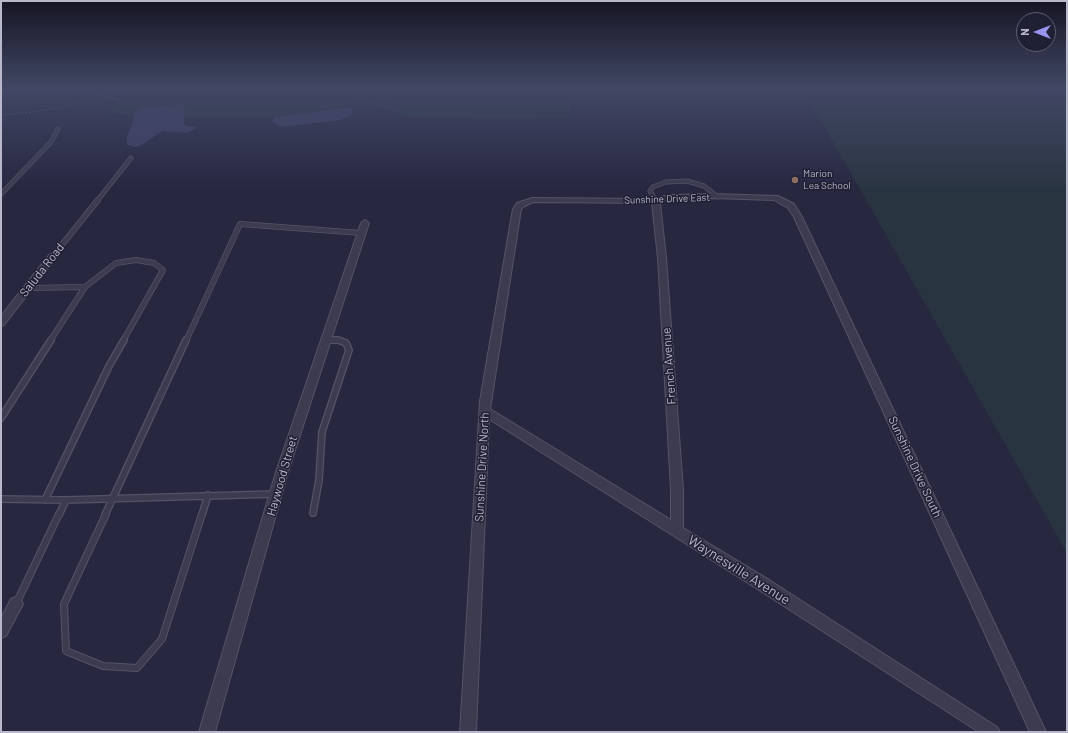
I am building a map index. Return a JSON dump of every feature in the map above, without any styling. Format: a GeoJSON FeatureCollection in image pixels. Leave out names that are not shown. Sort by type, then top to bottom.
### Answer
{"type":"FeatureCollection","features":[{"type":"Feature","properties":{"kind":"street","name":"Sunshine Drive East"},"geometry":{"type":"LineString","coordinates":[[520,204],[532,200],[656,201],[668,197],[776,198],[789,204]]}},
{"type":"Feature","properties":{"kind":"street","name":"French Avenue"},"geometry":{"type":"LineString","coordinates":[[656,201],[662,258],[676,474],[677,531]]}},
{"type":"Feature","properties":{"kind":"street","name":"Sunshine Drive North"},"geometry":{"type":"LineString","coordinates":[[468,732],[485,411],[517,208],[520,204]]}},
{"type":"Feature","properties":{"kind":"street","name":"Sunshine Drive South"},"geometry":{"type":"LineString","coordinates":[[789,204],[798,217],[1038,732]]}},
{"type":"Feature","properties":{"kind":"street","name":"Haywood Street"},"geometry":{"type":"LineString","coordinates":[[206,732],[276,494],[325,340],[363,228]]}},
{"type":"Feature","properties":{"kind":"street","name":"Saluda Road"},"geometry":{"type":"LineString","coordinates":[[1,323],[52,257]]}},
{"type":"Feature","properties":{"kind":"street","name":"Waynesville Avenue"},"geometry":{"type":"LineString","coordinates":[[485,411],[677,531],[992,732]]}},
{"type":"Feature","properties":{"kind":"street"},"geometry":{"type":"LineString","coordinates":[[1,631],[16,604]]}},
{"type":"Feature","properties":{"kind":"lane"},"geometry":{"type":"LineString","coordinates":[[1,194],[51,142],[58,129]]}},
{"type":"Feature","properties":{"kind":"lane","name":"Saluda Road"},"geometry":{"type":"LineString","coordinates":[[52,257],[131,158]]}},
{"type":"Feature","properties":{"kind":"lane"},"geometry":{"type":"LineString","coordinates":[[656,201],[650,191],[653,187],[666,182],[686,181],[704,186],[718,197]]}},
{"type":"Feature","properties":{"kind":"lane"},"geometry":{"type":"LineString","coordinates":[[208,495],[162,639],[137,668],[103,666],[66,651],[64,604],[240,224],[363,228]]}},
{"type":"Feature","properties":{"kind":"lane"},"geometry":{"type":"LineString","coordinates":[[1,418],[85,287],[116,262],[136,260],[154,263],[163,270],[109,366],[45,500]]}},
{"type":"Feature","properties":{"kind":"lane"},"geometry":{"type":"LineString","coordinates":[[28,288],[85,287]]}},
{"type":"Feature","properties":{"kind":"lane"},"geometry":{"type":"LineString","coordinates":[[313,513],[319,480],[322,432],[349,350],[346,343],[338,340],[325,340]]}},
{"type":"Feature","properties":{"kind":"lane"},"geometry":{"type":"LineString","coordinates":[[1,499],[66,500],[276,494]]}},
{"type":"Feature","properties":{"kind":"lane"},"geometry":{"type":"LineString","coordinates":[[16,604],[66,500]]}},
{"type":"Feature","properties":{"kind":"shaded area"},"geometry":{"type":"Polygon","coordinates":[[[133,122],[184,122],[186,126],[197,128],[187,133],[163,131],[142,145],[135,147],[127,145],[127,136],[133,122]]]}},
{"type":"Feature","properties":{"kind":"shaded area"},"geometry":{"type":"Polygon","coordinates":[[[272,122],[321,122],[281,127],[272,122]]]}},
{"type":"Feature","properties":{"kind":"shaded area"},"geometry":{"type":"Polygon","coordinates":[[[821,122],[1067,122],[1067,553],[821,122]]]}},
{"type":"Feature","properties":{"kind":"place","name":"Marion Lea School"},"geometry":{"type":"Point","coordinates":[795,180]}}]}
